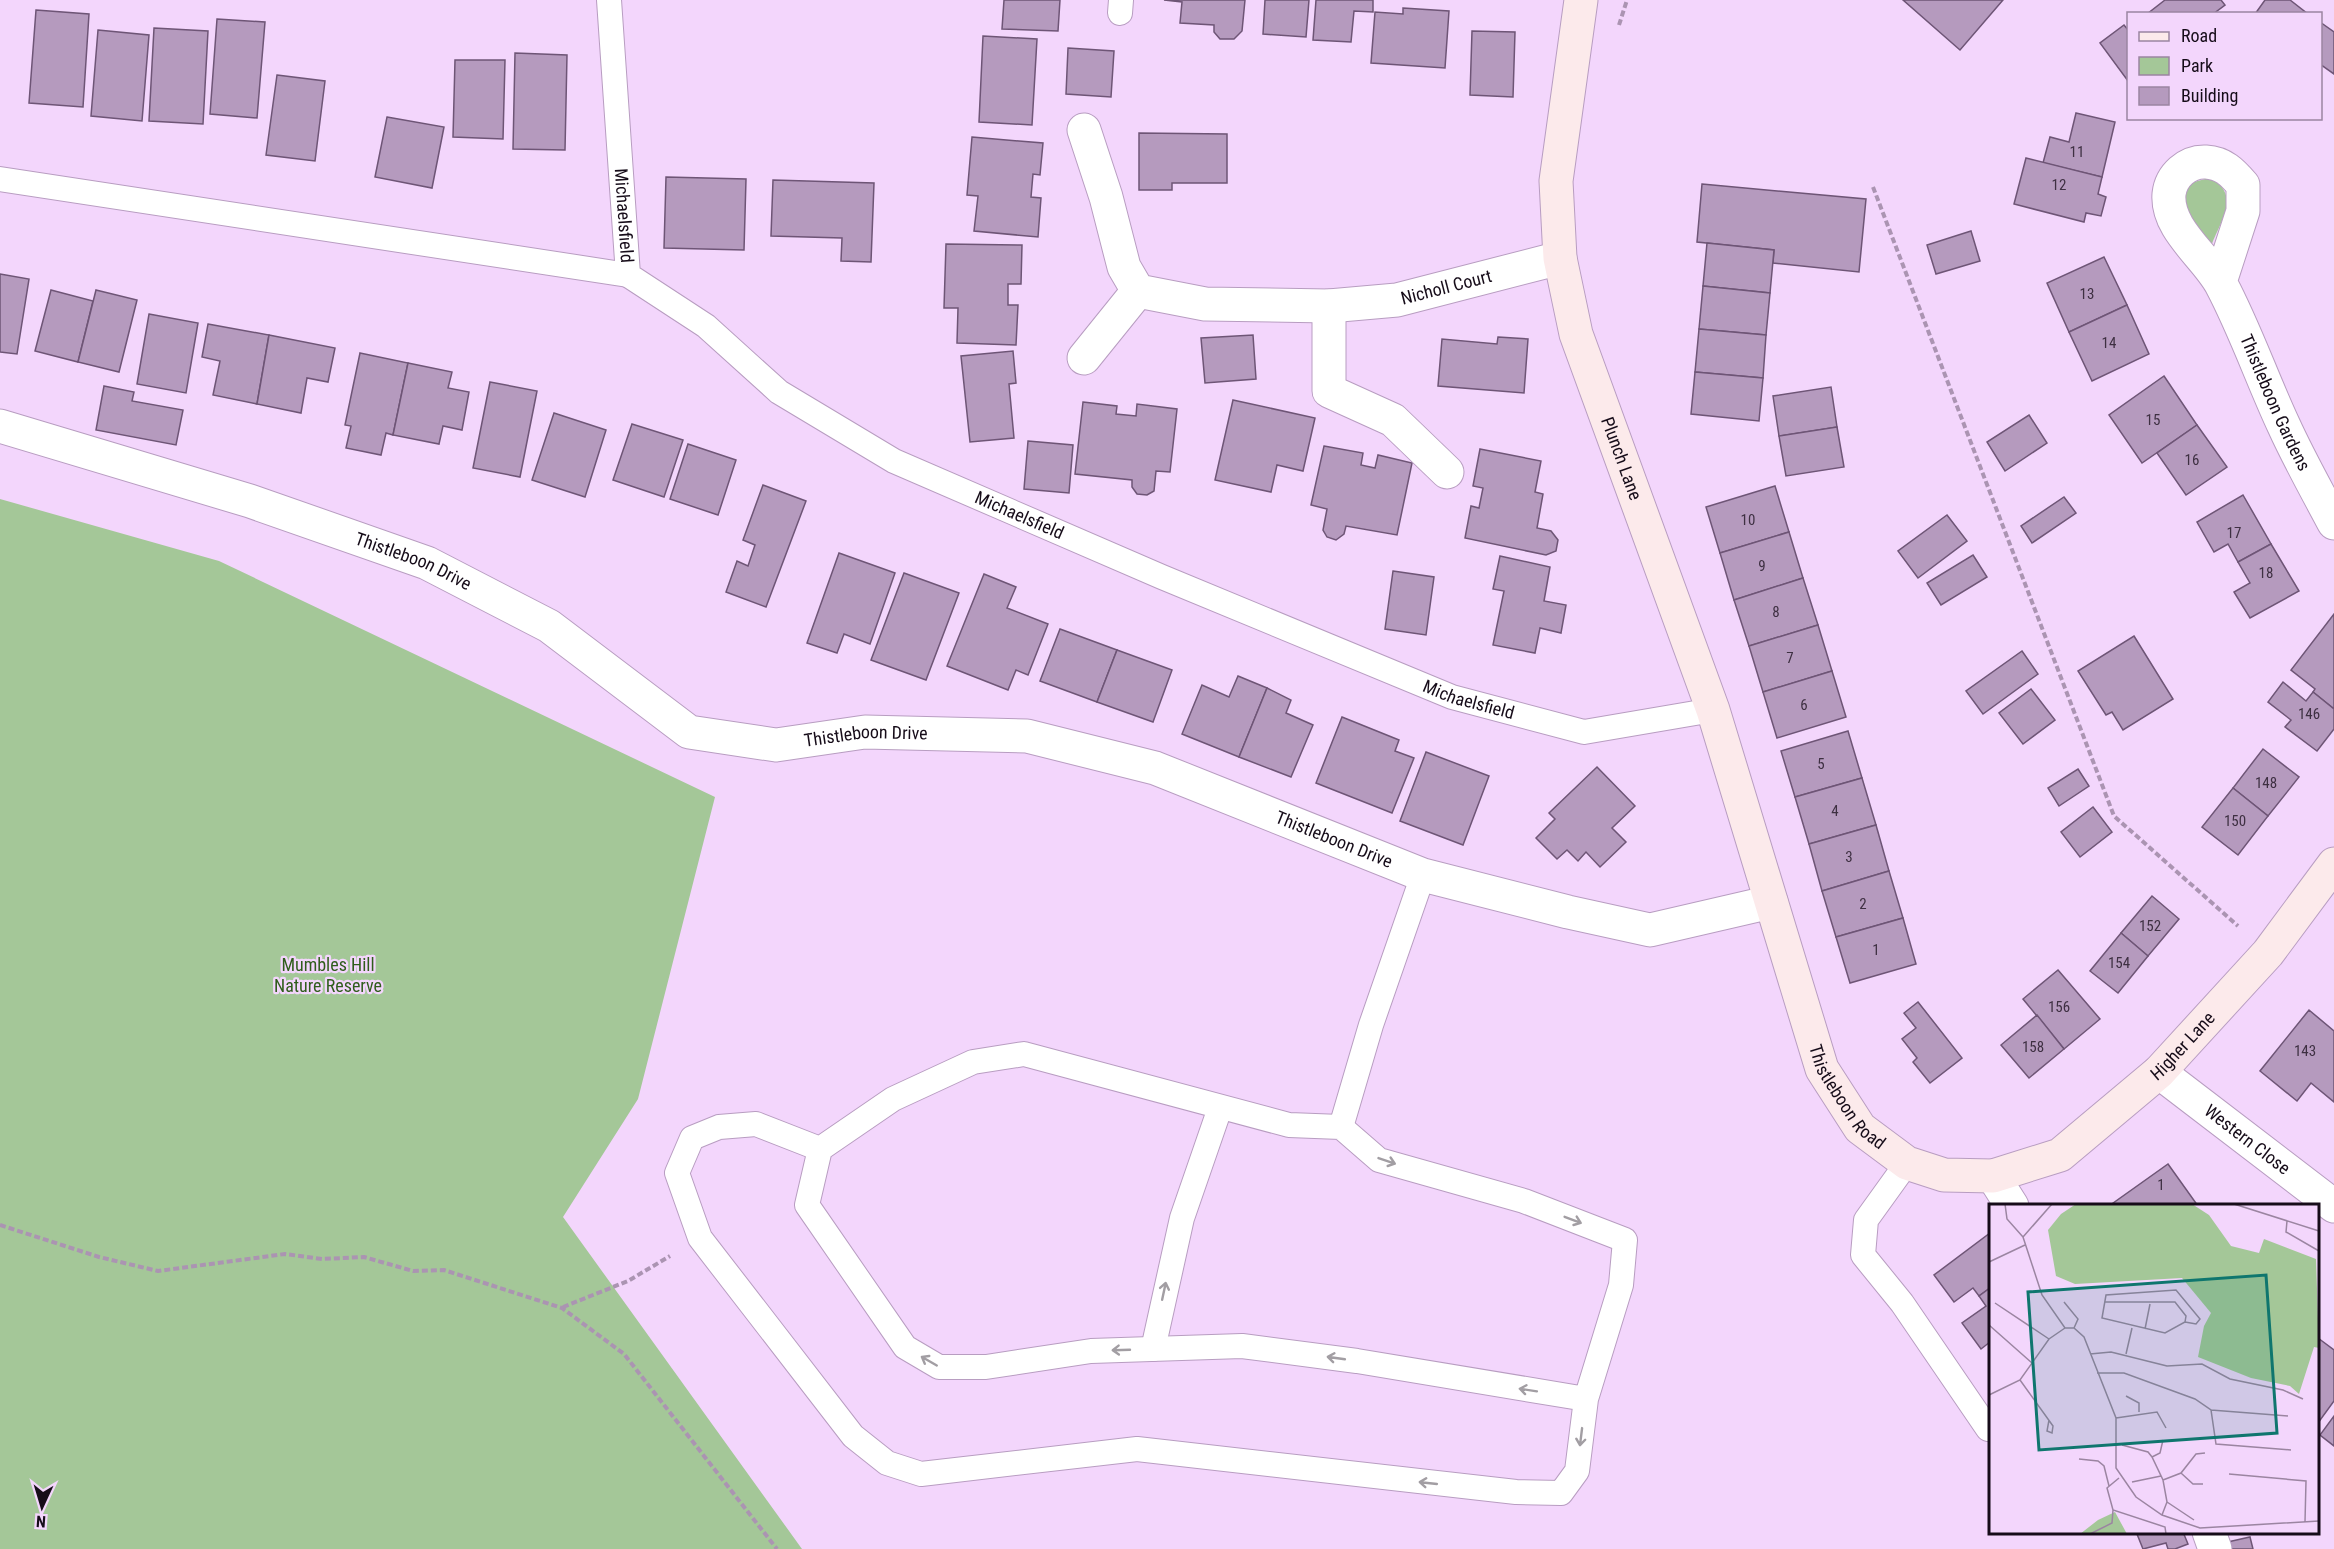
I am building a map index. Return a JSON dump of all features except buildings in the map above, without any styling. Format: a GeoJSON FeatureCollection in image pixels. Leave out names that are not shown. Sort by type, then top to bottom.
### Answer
{"type":"FeatureCollection","features":[{"type":"Feature","properties":{"kind":"street","name":"Plunch Lane"},"geometry":{"type":"LineString","coordinates":[[1581,0],[1556,181],[1560,258],[1576,334],[1713,710],[1771,902]]}},
{"type":"Feature","properties":{"kind":"street"},"geometry":{"type":"LineString","coordinates":[[1084,130],[1107,196],[1124,267],[1138,291],[1084,358]]}},
{"type":"Feature","properties":{"kind":"street","name":"Nicholl Court"},"geometry":{"type":"LineString","coordinates":[[1138,291],[1205,304],[1329,306],[1396,300],[1560,258]]}},
{"type":"Feature","properties":{"kind":"street","name":"Thistleboon Gardens"},"geometry":{"type":"LineString","coordinates":[[2220,282],[2284,427],[2334,523]]}},
{"type":"Feature","properties":{"kind":"street"},"geometry":{"type":"LineString","coordinates":[[1329,306],[1329,391],[1393,420],[1447,472]]}},
{"type":"Feature","properties":{"kind":"street","name":"Thistleboon Drive"},"geometry":{"type":"LineString","coordinates":[[0,426],[250,501],[427,564],[549,626],[689,732],[776,746],[865,732],[1027,736],[1155,768],[1423,875],[1650,930],[1771,902]]}},
{"type":"Feature","properties":{"kind":"street","name":"Higher Lane"},"geometry":{"type":"LineString","coordinates":[[1993,1176],[2061,1155],[2159,1072],[2268,953],[2334,864]]}},
{"type":"Feature","properties":{"kind":"street","name":"Thistleboon Road"},"geometry":{"type":"LineString","coordinates":[[1771,902],[1822,1069],[1860,1128],[1907,1163],[1944,1175],[1993,1176]]}},
{"type":"Feature","properties":{"kind":"street","name":"Western Close"},"geometry":{"type":"LineString","coordinates":[[2159,1072],[2334,1206]]}},
{"type":"Feature","properties":{"kind":"street"},"geometry":{"type":"LineString","coordinates":[[1993,1176],[2011,1204]]}},
{"type":"Feature","properties":{"kind":"street"},"geometry":{"type":"LineString","coordinates":[[2209,1534],[2215,1549]]}},
{"type":"Feature","properties":{"kind":"lane","name":"Michaelsfield"},"geometry":{"type":"LineString","coordinates":[[609,0],[628,275],[706,326],[779,392],[894,461],[1162,577],[1452,697],[1584,732],[1713,710]]}},
{"type":"Feature","properties":{"kind":"lane"},"geometry":{"type":"LineString","coordinates":[[0,179],[628,275]]}},
{"type":"Feature","properties":{"kind":"lane"},"geometry":{"type":"LineString","coordinates":[[1341,1127],[1371,1024],[1423,875]]}},
{"type":"Feature","properties":{"kind":"lane"},"geometry":{"type":"LineString","coordinates":[[820,1149],[756,1124],[719,1127],[692,1138],[677,1173],[700,1238],[853,1436],[887,1463],[921,1474],[1137,1449],[1516,1492],[1561,1493],[1577,1471],[1586,1399],[1621,1284],[1624,1240],[1524,1202],[1379,1160],[1341,1127],[1289,1125],[1024,1054],[973,1062],[893,1099],[820,1149],[807,1204],[905,1347],[939,1367],[986,1367],[1091,1351],[1242,1346],[1357,1361],[1586,1399]]}},
{"type":"Feature","properties":{"kind":"lane"},"geometry":{"type":"LineString","coordinates":[[1153,1349],[1182,1218],[1220,1107]]}},
{"type":"Feature","properties":{"kind":"lane"},"geometry":{"type":"LineString","coordinates":[[1907,1163],[1866,1220],[1863,1255],[1902,1303],[1988,1429]]}},
{"type":"Feature","properties":{"kind":"path"},"geometry":{"type":"LineString","coordinates":[[1873,187],[2114,816],[2268,953]]}},
{"type":"Feature","properties":{"kind":"path"},"geometry":{"type":"LineString","coordinates":[[0,1225],[99,1257],[158,1271],[285,1254],[322,1259],[364,1257],[413,1271],[444,1270],[562,1308],[624,1354],[777,1549]]}},
{"type":"Feature","properties":{"kind":"path"},"geometry":{"type":"LineString","coordinates":[[562,1308],[628,1281],[700,1238]]}},
{"type":"Feature","properties":{"kind":"green space"},"geometry":{"type":"Polygon","coordinates":[[[2209,178],[2219,184],[2227,199],[2224,216],[2212,244],[2189,216],[2185,201],[2190,183],[2209,178]]]}},
{"type":"Feature","properties":{"kind":"green space","name":"Mumbles Hill Nature Reserve"},"geometry":{"type":"Polygon","coordinates":[[[0,499],[219,561],[715,797],[638,1099],[563,1217],[802,1549],[0,1549],[0,499]]]}}]}
